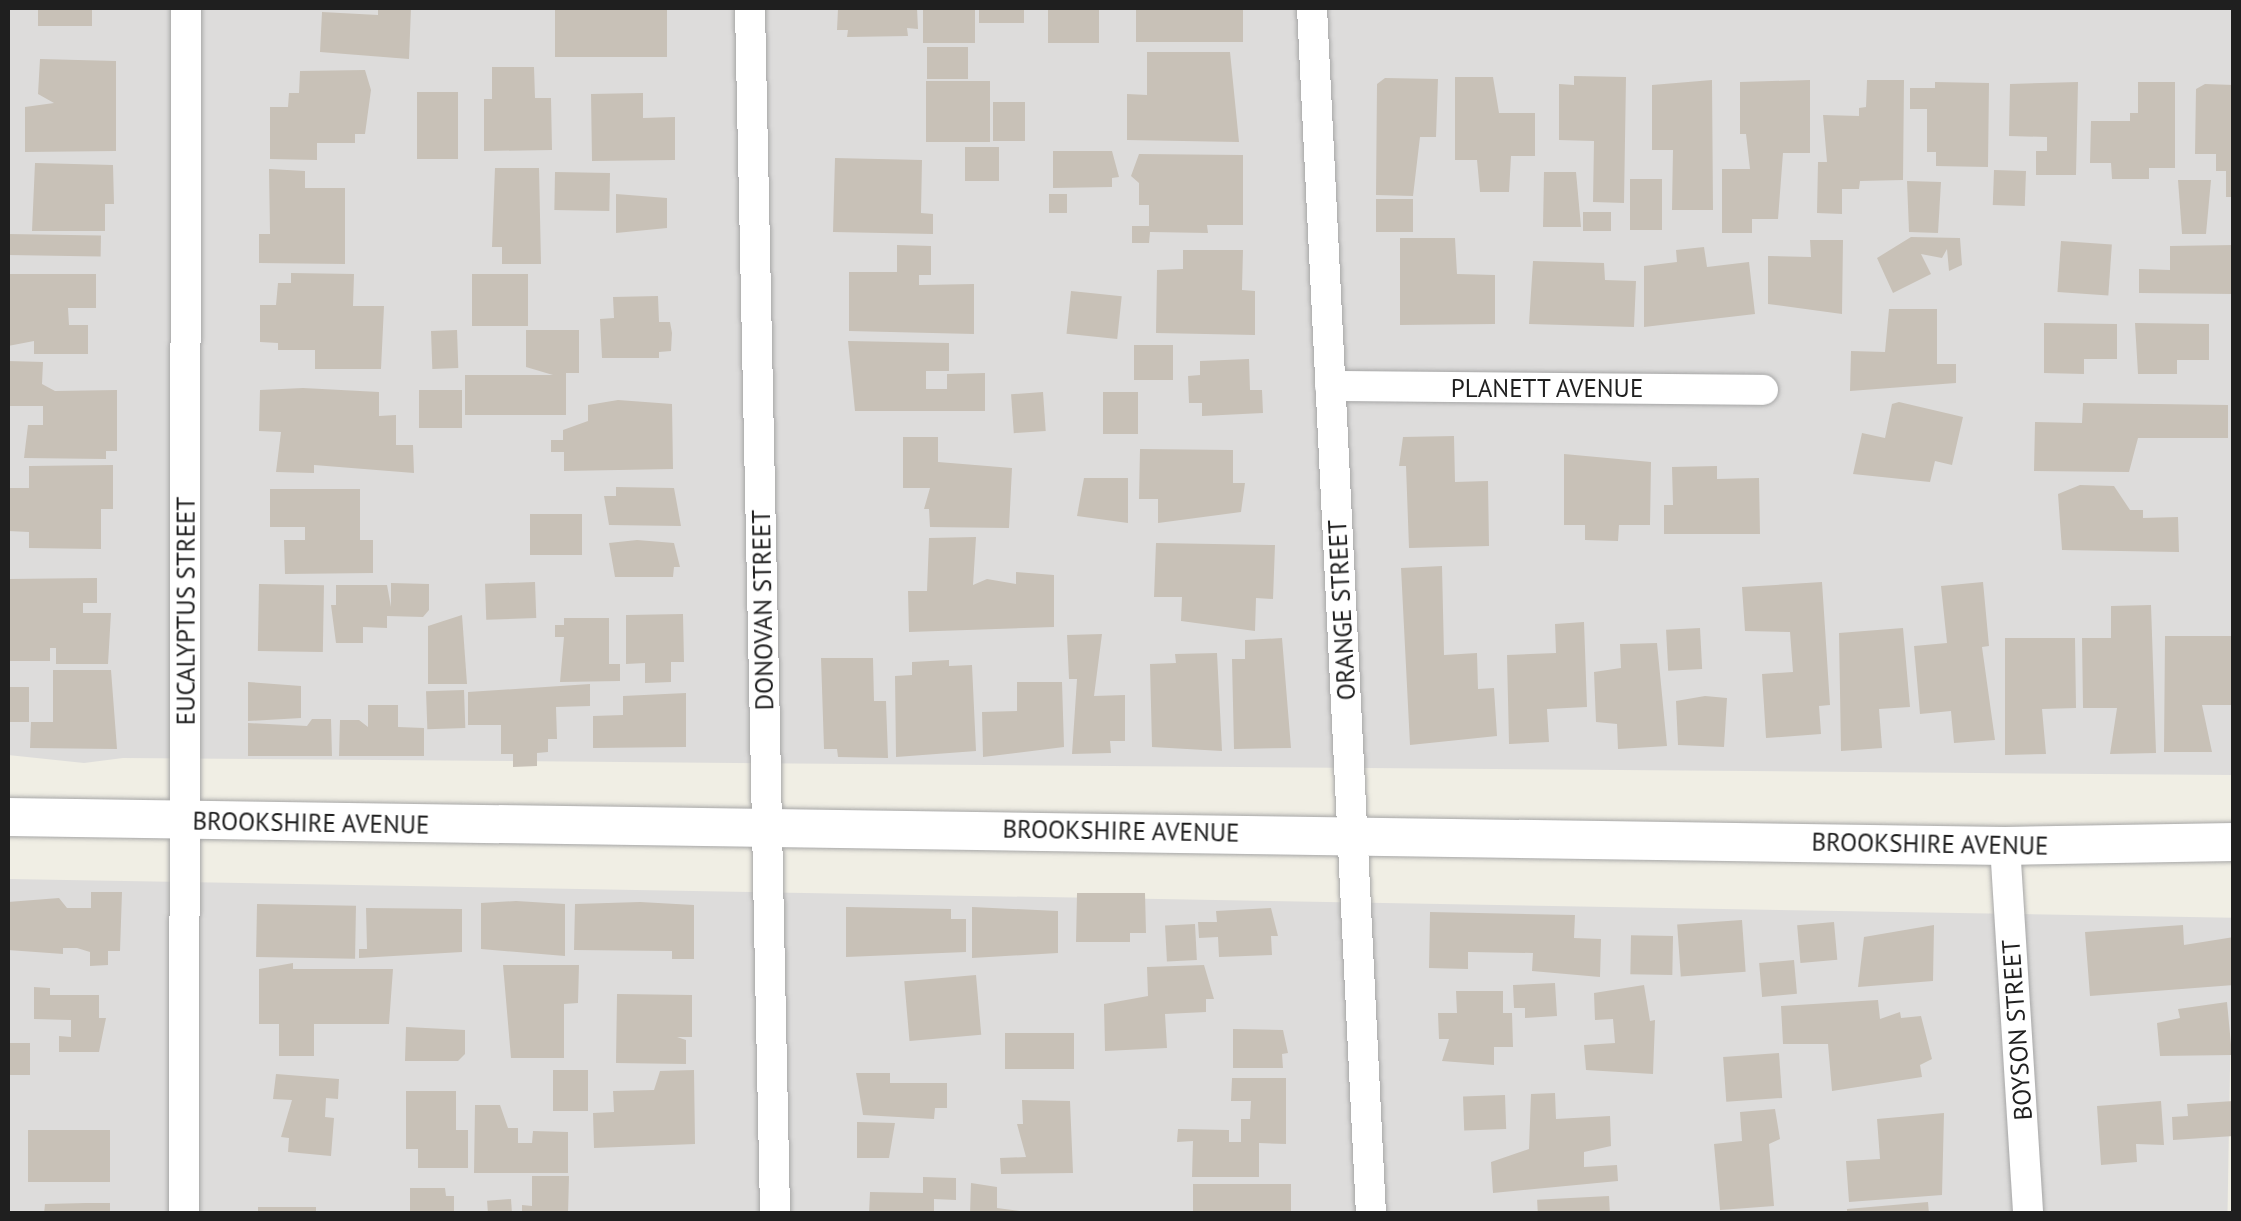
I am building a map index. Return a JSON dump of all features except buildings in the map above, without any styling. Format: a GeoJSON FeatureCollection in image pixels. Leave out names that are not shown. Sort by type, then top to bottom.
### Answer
{"type":"FeatureCollection","features":[{"type":"Feature","properties":{"kind":"street","name":"EUCALYPTUS STREET"},"geometry":{"type":"LineString","coordinates":[[184,1214],[186,8]]}},
{"type":"Feature","properties":{"kind":"street","name":"DONOVAN STREET"},"geometry":{"type":"LineString","coordinates":[[750,8],[775,1214]]}},
{"type":"Feature","properties":{"kind":"street","name":"ORANGE STREET"},"geometry":{"type":"LineString","coordinates":[[1312,8],[1370,1214]]}},
{"type":"Feature","properties":{"kind":"street","name":"PLANETT AVENUE"},"geometry":{"type":"LineString","coordinates":[[1330,386],[1763,390]]}},
{"type":"Feature","properties":{"kind":"street","name":"BROOKSHIRE AVENUE"},"geometry":{"type":"LineString","coordinates":[[8,817],[1353,833],[2005,846],[2234,842]]}},
{"type":"Feature","properties":{"kind":"street","name":"BOYSON STREET"},"geometry":{"type":"LineString","coordinates":[[2005,846],[2028,1214]]}},
{"type":"Feature","properties":{"kind":"shaded area"},"geometry":{"type":"Polygon","coordinates":[[[8,8],[2233,8],[2233,775],[123,758],[84,763],[8,755],[8,8]]]}},
{"type":"Feature","properties":{"kind":"shaded area"},"geometry":{"type":"Polygon","coordinates":[[[8,879],[2233,918],[2227,1214],[8,1213],[8,879]]]}}]}
